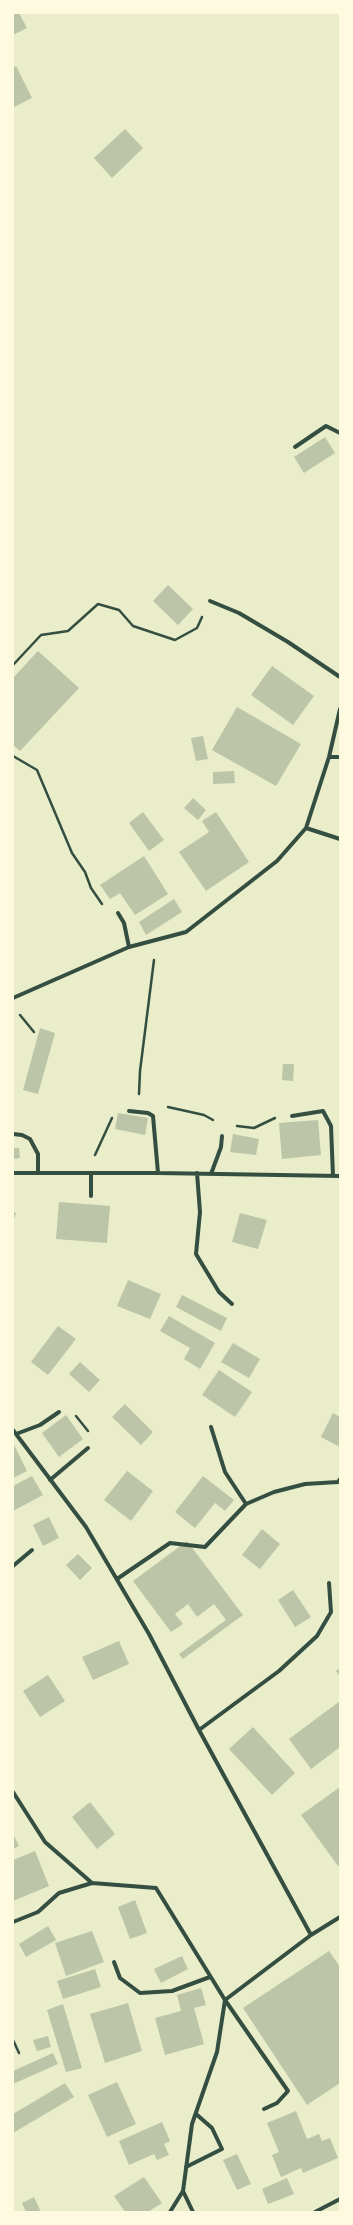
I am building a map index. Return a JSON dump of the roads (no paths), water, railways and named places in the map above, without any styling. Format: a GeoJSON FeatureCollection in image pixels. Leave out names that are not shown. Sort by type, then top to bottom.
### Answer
{"type":"FeatureCollection","features":[{"type":"Feature","properties":{"kind":"street"},"geometry":{"type":"LineString","coordinates":[[295,447],[326,426],[340,432]]}},
{"type":"Feature","properties":{"kind":"street"},"geometry":{"type":"LineString","coordinates":[[210,601],[239,614],[288,642],[340,677]]}},
{"type":"Feature","properties":{"kind":"street"},"geometry":{"type":"LineString","coordinates":[[13,998],[129,947],[186,932],[276,861],[306,828],[329,757],[340,709]]}},
{"type":"Feature","properties":{"kind":"street"},"geometry":{"type":"LineString","coordinates":[[329,757],[340,757]]}},
{"type":"Feature","properties":{"kind":"street"},"geometry":{"type":"LineString","coordinates":[[306,828],[340,838]]}},
{"type":"Feature","properties":{"kind":"street"},"geometry":{"type":"LineString","coordinates":[[118,913],[124,923],[129,947]]}},
{"type":"Feature","properties":{"kind":"street"},"geometry":{"type":"LineString","coordinates":[[130,1111],[148,1113],[153,1116],[158,1173]]}},
{"type":"Feature","properties":{"kind":"street"},"geometry":{"type":"LineString","coordinates":[[292,1116],[322,1111],[331,1126],[333,1176]]}},
{"type":"Feature","properties":{"kind":"street"},"geometry":{"type":"LineString","coordinates":[[13,1134],[22,1135],[30,1139],[38,1154],[38,1173]]}},
{"type":"Feature","properties":{"kind":"street"},"geometry":{"type":"LineString","coordinates":[[211,1174],[221,1147],[222,1136]]}},
{"type":"Feature","properties":{"kind":"street"},"geometry":{"type":"LineString","coordinates":[[13,1173],[197,1173],[340,1176]]}},
{"type":"Feature","properties":{"kind":"street"},"geometry":{"type":"LineString","coordinates":[[91,1173],[91,1196]]}},
{"type":"Feature","properties":{"kind":"street"},"geometry":{"type":"LineString","coordinates":[[197,1173],[200,1212],[196,1254],[219,1292],[232,1304]]}},
{"type":"Feature","properties":{"kind":"street"},"geometry":{"type":"LineString","coordinates":[[59,1412],[40,1425],[14,1432],[86,1528],[117,1579],[149,1634],[199,1730],[311,1935]]}},
{"type":"Feature","properties":{"kind":"street"},"geometry":{"type":"LineString","coordinates":[[211,1427],[225,1472],[246,1504]]}},
{"type":"Feature","properties":{"kind":"street"},"geometry":{"type":"LineString","coordinates":[[50,1480],[88,1448]]}},
{"type":"Feature","properties":{"kind":"street"},"geometry":{"type":"LineString","coordinates":[[117,1579],[170,1543],[205,1547],[246,1504],[274,1492],[305,1484],[338,1482],[340,1479]]}},
{"type":"Feature","properties":{"kind":"street"},"geometry":{"type":"LineString","coordinates":[[13,1566],[32,1550]]}},
{"type":"Feature","properties":{"kind":"street"},"geometry":{"type":"LineString","coordinates":[[199,1730],[279,1671],[317,1636],[331,1612],[329,1583]]}},
{"type":"Feature","properties":{"kind":"street"},"geometry":{"type":"LineString","coordinates":[[13,1792],[45,1842],[92,1882]]}},
{"type":"Feature","properties":{"kind":"street"},"geometry":{"type":"LineString","coordinates":[[13,1922],[38,1912],[59,1893],[92,1882],[156,1888],[210,1977],[288,2091],[277,2103],[264,2110]]}},
{"type":"Feature","properties":{"kind":"street"},"geometry":{"type":"LineString","coordinates":[[170,2212],[183,2191],[192,2124],[217,2052],[225,2000],[311,1935],[340,1918]]}},
{"type":"Feature","properties":{"kind":"street"},"geometry":{"type":"LineString","coordinates":[[114,1962],[120,1978],[140,1993],[172,1991],[210,1977]]}},
{"type":"Feature","properties":{"kind":"street"},"geometry":{"type":"LineString","coordinates":[[186,2167],[222,2149],[212,2128],[196,2114]]}},
{"type":"Feature","properties":{"kind":"street"},"geometry":{"type":"LineString","coordinates":[[183,2191],[193,2212]]}},
{"type":"Feature","properties":{"kind":"street"},"geometry":{"type":"LineString","coordinates":[[315,2212],[340,2199]]}}]}
